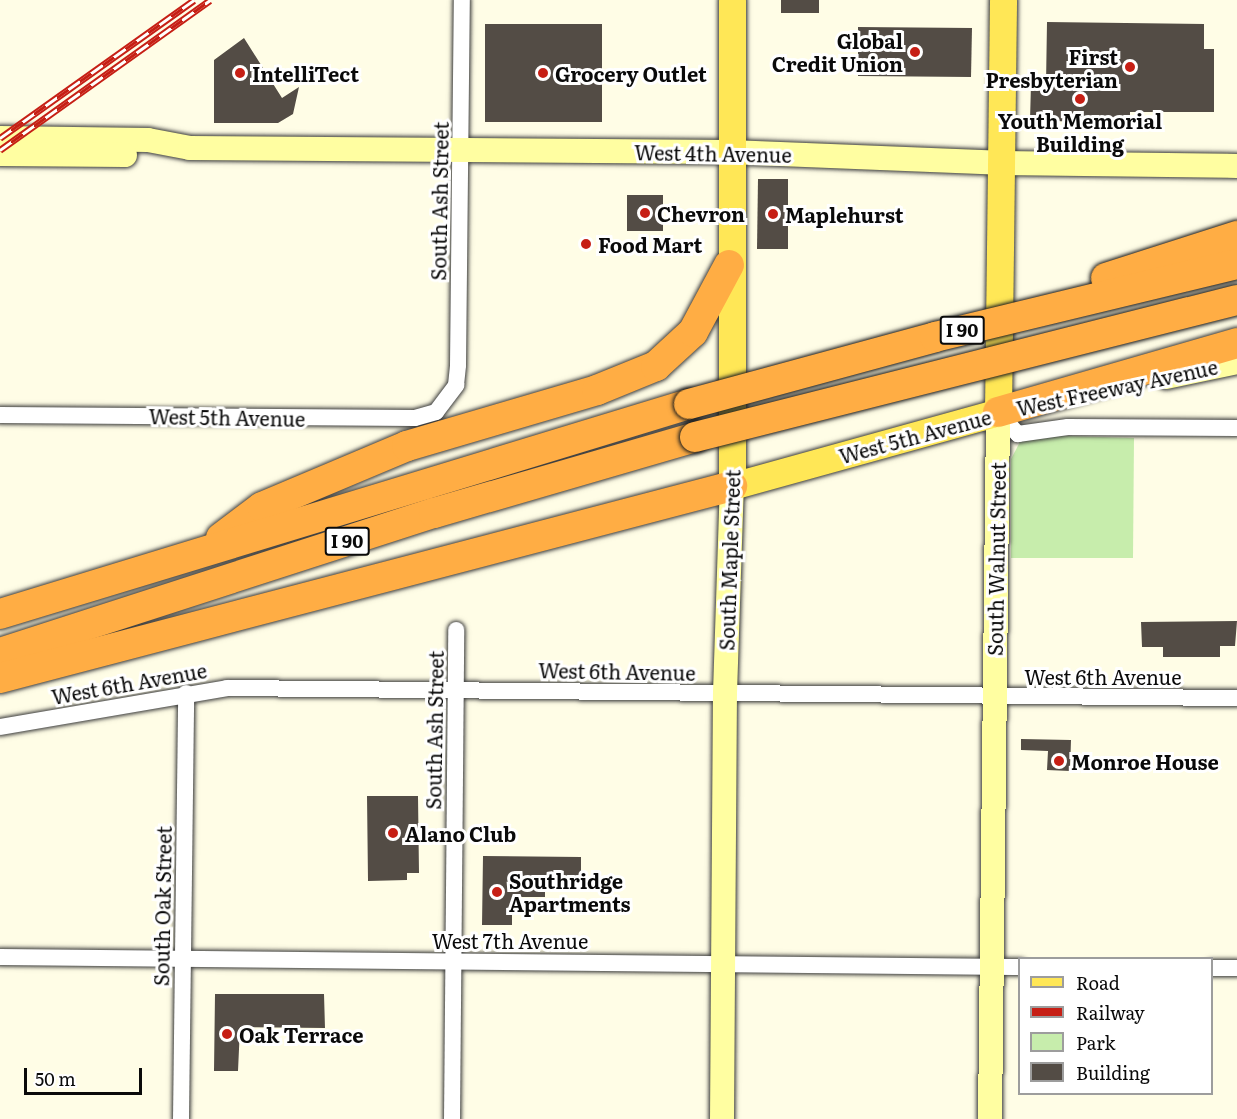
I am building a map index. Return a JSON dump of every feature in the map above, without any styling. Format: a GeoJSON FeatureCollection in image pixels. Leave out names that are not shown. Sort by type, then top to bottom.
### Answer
{"type":"FeatureCollection","features":[{"type":"Feature","properties":{"kind":"highway"},"geometry":{"type":"LineString","coordinates":[[935,337],[1237,236]]}},
{"type":"Feature","properties":{"kind":"highway","name":"I 90"},"geometry":{"type":"LineString","coordinates":[[0,614],[689,404],[935,337],[1237,264]]}},
{"type":"Feature","properties":{"kind":"highway"},"geometry":{"type":"LineString","coordinates":[[205,550],[262,507],[407,446],[597,390],[656,366],[693,332],[729,266]]}},
{"type":"Feature","properties":{"kind":"highway","name":"I 90"},"geometry":{"type":"LineString","coordinates":[[0,653],[434,513],[695,437],[1237,300]]}},
{"type":"Feature","properties":{"kind":"highway"},"geometry":{"type":"LineString","coordinates":[[998,412],[1237,344]]}},
{"type":"Feature","properties":{"kind":"highway"},"geometry":{"type":"LineString","coordinates":[[0,678],[732,486]]}},
{"type":"Feature","properties":{"kind":"main road","name":"South Maple Street"},"geometry":{"type":"LineString","coordinates":[[722,1119],[725,693],[732,486],[729,266],[732,0]]}},
{"type":"Feature","properties":{"kind":"main road","name":"South Walnut Street"},"geometry":{"type":"LineString","coordinates":[[990,1119],[1003,0]]}},
{"type":"Feature","properties":{"kind":"main road","name":"West 4th Avenue"},"geometry":{"type":"LineString","coordinates":[[0,138],[148,140],[190,148]]}},
{"type":"Feature","properties":{"kind":"main road","name":"West 4th Avenue"},"geometry":{"type":"LineString","coordinates":[[0,154],[150,155],[190,148],[730,152],[1000,163],[1237,166]]}},
{"type":"Feature","properties":{"kind":"main road","name":"West Freeway Avenue"},"geometry":{"type":"LineString","coordinates":[[998,412],[1237,362]]}},
{"type":"Feature","properties":{"kind":"main road","name":"West 5th Avenue"},"geometry":{"type":"LineString","coordinates":[[732,486],[998,412]]}},
{"type":"Feature","properties":{"kind":"street","name":"South Ash Street"},"geometry":{"type":"LineString","coordinates":[[448,400],[456,385],[458,365],[462,0]]}},
{"type":"Feature","properties":{"kind":"street","name":"West 5th Avenue"},"geometry":{"type":"LineString","coordinates":[[0,415],[415,418],[436,412],[448,400]]}},
{"type":"Feature","properties":{"kind":"street","name":"West 5th Avenue"},"geometry":{"type":"LineString","coordinates":[[998,412],[1018,434],[1068,427],[1237,428]]}},
{"type":"Feature","properties":{"kind":"street","name":"South Ash Street"},"geometry":{"type":"LineString","coordinates":[[452,1119],[456,630]]}},
{"type":"Feature","properties":{"kind":"street","name":"West 6th Avenue"},"geometry":{"type":"LineString","coordinates":[[0,727],[186,693],[227,688],[1237,698]]}},
{"type":"Feature","properties":{"kind":"street","name":"South Oak Street"},"geometry":{"type":"LineString","coordinates":[[181,1119],[186,693]]}},
{"type":"Feature","properties":{"kind":"street","name":"West 7th Avenue"},"geometry":{"type":"LineString","coordinates":[[0,957],[724,962],[1018,967]]}},
{"type":"Feature","properties":{"kind":"street"},"geometry":{"type":"LineString","coordinates":[[1213,968],[1237,968]]}},
{"type":"Feature","properties":{"kind":"green space"},"geometry":{"type":"Polygon","coordinates":[[[1034,435],[1134,438],[1133,558],[1011,558],[1011,459],[1021,440],[1034,435]]]}},
{"type":"Feature","properties":{"kind":"building"},"geometry":{"type":"Polygon","coordinates":[[[781,0],[819,0],[819,13],[781,13],[781,0]]]}},
{"type":"Feature","properties":{"kind":"building","name":"First Presbyterian"},"geometry":{"type":"Polygon","coordinates":[[[1047,22],[1204,24],[1204,49],[1214,49],[1214,112],[1130,112],[1130,124],[1030,120],[1031,84],[1046,84],[1047,22]]]}},
{"type":"Feature","properties":{"kind":"building","name":"Grocery Outlet"},"geometry":{"type":"Polygon","coordinates":[[[485,24],[602,24],[602,122],[485,122],[485,24]]]}},
{"type":"Feature","properties":{"kind":"building","name":"Global Credit Union"},"geometry":{"type":"Polygon","coordinates":[[[858,27],[972,28],[971,77],[858,76],[858,27]]]}},
{"type":"Feature","properties":{"kind":"building","name":"IntelliTect"},"geometry":{"type":"Polygon","coordinates":[[[244,38],[282,98],[299,87],[293,114],[278,123],[214,123],[214,60],[244,38]]]}},
{"type":"Feature","properties":{"kind":"building","name":"Maplehurst"},"geometry":{"type":"Polygon","coordinates":[[[758,179],[788,179],[788,249],[757,249],[758,179]]]}},
{"type":"Feature","properties":{"kind":"building","name":"Chevron"},"geometry":{"type":"Polygon","coordinates":[[[627,195],[663,195],[663,231],[627,231],[627,195]]]}},
{"type":"Feature","properties":{"kind":"building"},"geometry":{"type":"Polygon","coordinates":[[[1237,621],[1235,646],[1220,646],[1220,657],[1163,657],[1163,647],[1142,647],[1141,622],[1237,621]]]}},
{"type":"Feature","properties":{"kind":"building","name":"Monroe House"},"geometry":{"type":"Polygon","coordinates":[[[1021,739],[1071,740],[1070,771],[1047,770],[1048,751],[1021,750],[1021,739]]]}},
{"type":"Feature","properties":{"kind":"building","name":"Alano Club"},"geometry":{"type":"Polygon","coordinates":[[[367,796],[418,796],[419,873],[407,873],[407,880],[368,881],[367,796]]]}},
{"type":"Feature","properties":{"kind":"building","name":"Southridge Apartments"},"geometry":{"type":"Polygon","coordinates":[[[483,856],[581,857],[581,886],[545,886],[545,897],[512,897],[512,925],[482,925],[483,856]]]}},
{"type":"Feature","properties":{"kind":"building","name":"Oak Terrace"},"geometry":{"type":"Polygon","coordinates":[[[215,994],[324,994],[325,1028],[240,1027],[238,1071],[214,1071],[215,994]]]}},
{"type":"Feature","properties":{"kind":"railway"},"geometry":{"type":"LineString","coordinates":[[0,138],[194,0]]}},
{"type":"Feature","properties":{"kind":"railway"},"geometry":{"type":"LineString","coordinates":[[0,150],[210,0]]}},
{"type":"Feature","properties":{"kind":"place","name":"Global Credit Union"},"geometry":{"type":"Point","coordinates":[915,52]}},
{"type":"Feature","properties":{"kind":"place","name":"First Presbyterian"},"geometry":{"type":"Point","coordinates":[1130,67]}},
{"type":"Feature","properties":{"kind":"place","name":"IntelliTect"},"geometry":{"type":"Point","coordinates":[240,73]}},
{"type":"Feature","properties":{"kind":"place","name":"Grocery Outlet"},"geometry":{"type":"Point","coordinates":[543,73]}},
{"type":"Feature","properties":{"kind":"place","name":"Youth Memorial Building"},"geometry":{"type":"Point","coordinates":[1080,99]}},
{"type":"Feature","properties":{"kind":"place","name":"Chevron"},"geometry":{"type":"Point","coordinates":[645,213]}},
{"type":"Feature","properties":{"kind":"place","name":"Maplehurst"},"geometry":{"type":"Point","coordinates":[773,214]}},
{"type":"Feature","properties":{"kind":"place","name":"Food Mart"},"geometry":{"type":"Point","coordinates":[586,244]}},
{"type":"Feature","properties":{"kind":"place","name":"Monroe House"},"geometry":{"type":"Point","coordinates":[1059,761]}},
{"type":"Feature","properties":{"kind":"place","name":"Alano Club"},"geometry":{"type":"Point","coordinates":[393,833]}},
{"type":"Feature","properties":{"kind":"place","name":"Southridge Apartments"},"geometry":{"type":"Point","coordinates":[497,892]}},
{"type":"Feature","properties":{"kind":"place","name":"Oak Terrace"},"geometry":{"type":"Point","coordinates":[227,1034]}}]}
